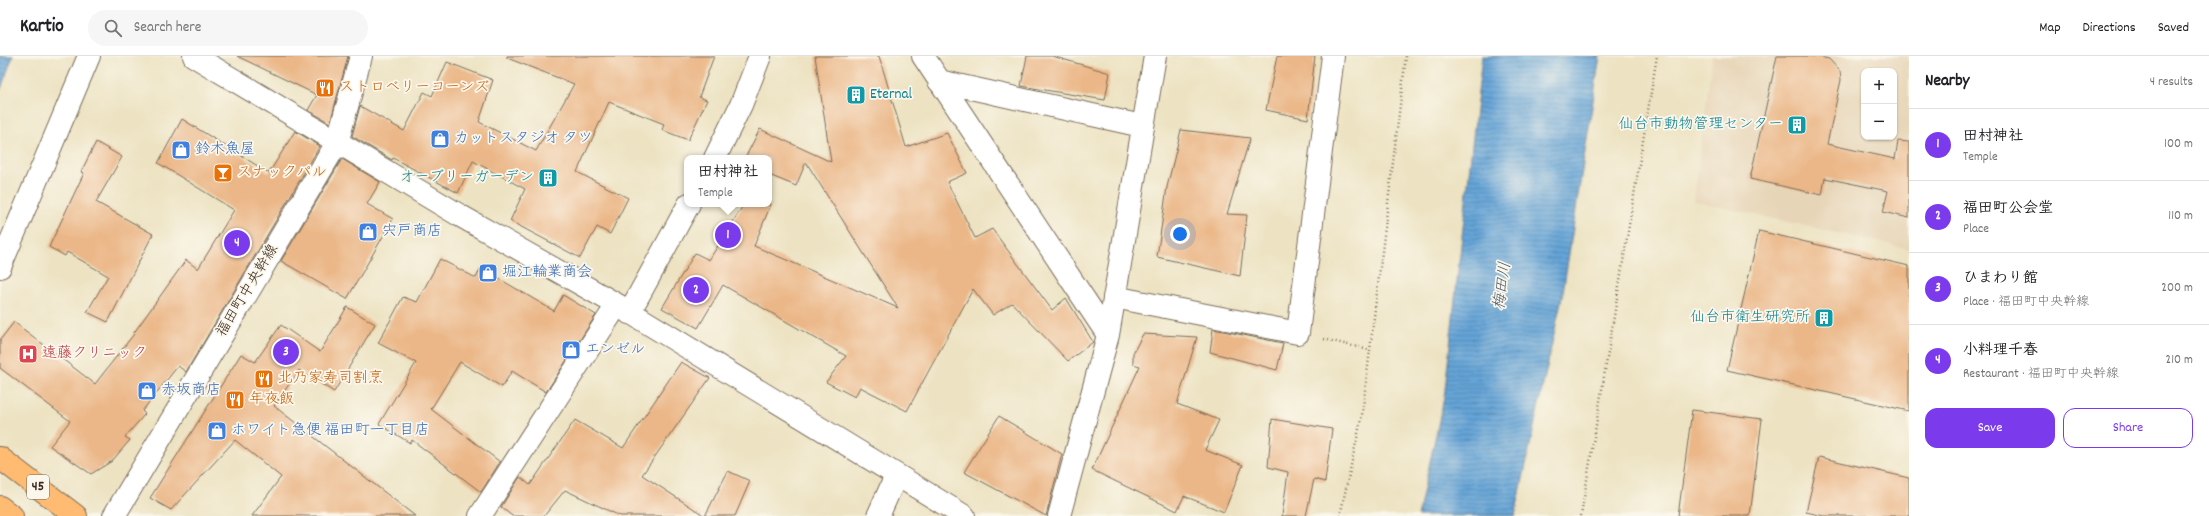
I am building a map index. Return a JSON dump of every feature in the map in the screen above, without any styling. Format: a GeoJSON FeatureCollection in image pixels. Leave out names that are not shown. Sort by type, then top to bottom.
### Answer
{"type":"FeatureCollection","features":[{"type":"Feature","properties":{"kind":"highway","name":"45"},"geometry":{"type":"LineString","coordinates":[[0,458],[76,516]]}},
{"type":"Feature","properties":{"kind":"highway"},"geometry":{"type":"LineString","coordinates":[[0,507],[12,516]]}},
{"type":"Feature","properties":{"kind":"street"},"geometry":{"type":"LineString","coordinates":[[0,267],[89,56]]}},
{"type":"Feature","properties":{"kind":"street"},"geometry":{"type":"LineString","coordinates":[[194,56],[336,143],[458,215],[623,309],[964,516]]}},
{"type":"Feature","properties":{"kind":"street","name":"福田町中央幹線"},"geometry":{"type":"LineString","coordinates":[[114,516],[336,143],[360,56]]}},
{"type":"Feature","properties":{"kind":"street"},"geometry":{"type":"LineString","coordinates":[[716,155],[741,105],[760,56]]}},
{"type":"Feature","properties":{"kind":"street"},"geometry":{"type":"LineString","coordinates":[[922,56],[1108,335]]}},
{"type":"Feature","properties":{"kind":"street"},"geometry":{"type":"LineString","coordinates":[[1059,516],[1108,335],[1155,56]]}},
{"type":"Feature","properties":{"kind":"street"},"geometry":{"type":"LineString","coordinates":[[1114,297],[1298,333],[1333,56]]}},
{"type":"Feature","properties":{"kind":"street"},"geometry":{"type":"LineString","coordinates":[[939,81],[1142,126]]}},
{"type":"Feature","properties":{"kind":"street"},"geometry":{"type":"LineString","coordinates":[[480,516],[623,309],[687,207]]}},
{"type":"Feature","properties":{"kind":"street"},"geometry":{"type":"LineString","coordinates":[[878,516],[896,476]]}},
{"type":"Feature","properties":{"kind":"path"},"geometry":{"type":"LineString","coordinates":[[1340,516],[1362,415],[1406,56]]}},
{"type":"Feature","properties":{"kind":"path"},"geometry":{"type":"LineString","coordinates":[[1581,516],[1657,56]]}},
{"type":"Feature","properties":{"kind":"path"},"geometry":{"type":"LineString","coordinates":[[1298,333],[1370,350]]}},
{"type":"Feature","properties":{"kind":"shaded area"},"geometry":{"type":"Polygon","coordinates":[[[1712,56],[1909,56],[1909,249],[1694,201],[1712,56]]]}},
{"type":"Feature","properties":{"kind":"water"},"geometry":{"type":"Polygon","coordinates":[[[0,56],[13,56],[0,91],[0,56]]]}},
{"type":"Feature","properties":{"kind":"water","name":"梅田川"},"geometry":{"type":"Polygon","coordinates":[[[1482,56],[1600,56],[1563,292],[1515,516],[1418,516],[1444,398],[1482,56]]]}},
{"type":"Feature","properties":{"kind":"building"},"geometry":{"type":"Polygon","coordinates":[[[237,56],[348,56],[330,123],[308,110],[317,95],[237,56]]]}},
{"type":"Feature","properties":{"kind":"building"},"geometry":{"type":"Polygon","coordinates":[[[507,56],[714,56],[699,97],[707,100],[688,140],[662,130],[664,124],[609,102],[577,172],[628,198],[610,234],[597,227],[580,258],[510,221],[525,189],[473,161],[458,193],[393,158],[392,160],[352,136],[360,106],[404,131],[424,92],[432,96],[447,62],[493,80],[479,122],[536,151],[574,84],[507,58],[507,56]]]}},
{"type":"Feature","properties":{"kind":"building"},"geometry":{"type":"Polygon","coordinates":[[[815,56],[879,56],[906,147],[947,133],[967,173],[947,182],[975,238],[992,229],[1052,310],[1066,298],[1093,342],[1068,361],[1012,303],[993,315],[973,289],[907,411],[860,387],[855,397],[826,382],[846,356],[723,285],[698,328],[662,308],[695,253],[709,260],[742,207],[770,207],[754,246],[898,308],[806,162],[796,186],[772,176],[772,155],[747,155],[760,129],[831,162],[815,56]]]}},
{"type":"Feature","properties":{"kind":"building"},"geometry":{"type":"Polygon","coordinates":[[[1027,56],[1052,56],[1110,73],[1105,100],[1021,86],[1027,56]]]}},
{"type":"Feature","properties":{"kind":"building"},"geometry":{"type":"Polygon","coordinates":[[[1277,56],[1315,56],[1308,119],[1266,110],[1277,56]]]}},
{"type":"Feature","properties":{"kind":"building","name":"仙台市動物管理センター"},"geometry":{"type":"Polygon","coordinates":[[[1777,56],[1814,56],[1829,59],[1840,71],[1841,80],[1827,144],[1895,159],[1898,141],[1909,142],[1909,218],[1883,212],[1888,191],[1825,178],[1822,195],[1750,179],[1777,56]]]}},
{"type":"Feature","properties":{"kind":"building"},"geometry":{"type":"Polygon","coordinates":[[[182,119],[269,173],[295,131],[320,146],[186,372],[178,366],[142,411],[145,414],[125,437],[130,440],[112,461],[91,474],[50,446],[70,421],[0,368],[0,340],[14,322],[95,384],[134,334],[186,260],[198,269],[234,210],[158,163],[182,119]]]}},
{"type":"Feature","properties":{"kind":"building"},"geometry":{"type":"Polygon","coordinates":[[[1181,130],[1250,138],[1227,214],[1247,215],[1240,276],[1157,257],[1167,187],[1181,130]]]}},
{"type":"Feature","properties":{"kind":"building"},"geometry":{"type":"Polygon","coordinates":[[[96,142],[122,157],[96,202],[153,234],[108,322],[87,312],[108,276],[67,252],[65,256],[49,247],[84,173],[81,172],[96,142]]]}},
{"type":"Feature","properties":{"kind":"building"},"geometry":{"type":"Polygon","coordinates":[[[342,159],[380,182],[367,204],[393,219],[347,299],[281,261],[342,159]]]}},
{"type":"Feature","properties":{"kind":"building","name":"仙台市衛生研究所"},"geometry":{"type":"Polygon","coordinates":[[[1759,231],[1909,266],[1909,411],[1727,370],[1759,231]]]}},
{"type":"Feature","properties":{"kind":"building"},"geometry":{"type":"Polygon","coordinates":[[[440,259],[476,278],[481,268],[554,311],[563,295],[596,315],[546,392],[512,371],[502,387],[460,362],[431,409],[500,462],[481,492],[412,440],[410,443],[379,424],[416,363],[378,343],[403,297],[417,302],[440,259]]]}},
{"type":"Feature","properties":{"kind":"building"},"geometry":{"type":"Polygon","coordinates":[[[347,307],[375,324],[334,392],[299,370],[274,406],[415,516],[252,516],[281,477],[235,440],[171,510],[150,498],[241,354],[255,362],[281,325],[320,352],[347,307]]]}},
{"type":"Feature","properties":{"kind":"building"},"geometry":{"type":"Polygon","coordinates":[[[1213,329],[1283,343],[1277,370],[1210,352],[1213,329]]]}},
{"type":"Feature","properties":{"kind":"building"},"geometry":{"type":"Polygon","coordinates":[[[1143,334],[1197,337],[1177,404],[1219,420],[1205,450],[1243,465],[1224,512],[1184,496],[1177,511],[1092,470],[1140,366],[1133,364],[1133,353],[1143,334]]]}},
{"type":"Feature","properties":{"kind":"building"},"geometry":{"type":"Polygon","coordinates":[[[681,362],[710,378],[642,475],[705,516],[620,516],[565,490],[544,516],[512,516],[501,507],[520,477],[530,485],[575,420],[623,448],[681,362]]]}},
{"type":"Feature","properties":{"kind":"building"},"geometry":{"type":"Polygon","coordinates":[[[1692,410],[1762,419],[1750,516],[1678,516],[1692,410]]]}},
{"type":"Feature","properties":{"kind":"building"},"geometry":{"type":"Polygon","coordinates":[[[999,416],[1062,454],[1046,516],[964,472],[999,416]]]}},
{"type":"Feature","properties":{"kind":"building"},"geometry":{"type":"Polygon","coordinates":[[[1272,419],[1332,429],[1325,482],[1314,479],[1306,516],[1282,516],[1288,472],[1268,467],[1272,419]]]}},
{"type":"Feature","properties":{"kind":"building"},"geometry":{"type":"Polygon","coordinates":[[[1819,457],[1909,478],[1909,516],[1824,516],[1806,512],[1819,457]]]}},
{"type":"Feature","properties":{"kind":"building"},"geometry":{"type":"Polygon","coordinates":[[[728,471],[750,481],[735,516],[705,516],[728,471]]]}},
{"type":"Feature","properties":{"kind":"place","name":"ストロベリーコーンズ"},"geometry":{"type":"Point","coordinates":[325,88]}},
{"type":"Feature","properties":{"kind":"place","name":"Eternal"},"geometry":{"type":"Point","coordinates":[856,95]}},
{"type":"Feature","properties":{"kind":"place","name":"仙台市動物管理センター"},"geometry":{"type":"Point","coordinates":[1797,125]}},
{"type":"Feature","properties":{"kind":"place","name":"カットスタジオ タツ"},"geometry":{"type":"Point","coordinates":[440,139]}},
{"type":"Feature","properties":{"kind":"place","name":"鈴木魚屋"},"geometry":{"type":"Point","coordinates":[181,150]}},
{"type":"Feature","properties":{"kind":"place","name":"スナックパル"},"geometry":{"type":"Point","coordinates":[223,173]}},
{"type":"Feature","properties":{"kind":"place","name":"オーブリーガーデン"},"geometry":{"type":"Point","coordinates":[548,178]}},
{"type":"Feature","properties":{"kind":"place","name":"宍戸商店"},"geometry":{"type":"Point","coordinates":[368,232]}},
{"type":"Feature","properties":{"kind":"place","name":"田村神社"},"geometry":{"type":"Point","coordinates":[728,235]}},
{"type":"Feature","properties":{"kind":"place","name":"小料理千春"},"geometry":{"type":"Point","coordinates":[237,243]}},
{"type":"Feature","properties":{"kind":"place","name":"堀江輪業商会"},"geometry":{"type":"Point","coordinates":[488,273]}},
{"type":"Feature","properties":{"kind":"place","name":"福田町公会堂"},"geometry":{"type":"Point","coordinates":[696,290]}},
{"type":"Feature","properties":{"kind":"place","name":"仙台市衛生研究所"},"geometry":{"type":"Point","coordinates":[1824,318]}},
{"type":"Feature","properties":{"kind":"place","name":"エンゼル"},"geometry":{"type":"Point","coordinates":[571,350]}},
{"type":"Feature","properties":{"kind":"place","name":"ひまわり館"},"geometry":{"type":"Point","coordinates":[286,352]}},
{"type":"Feature","properties":{"kind":"place","name":"遠藤クリニック"},"geometry":{"type":"Point","coordinates":[28,354]}},
{"type":"Feature","properties":{"kind":"place","name":"北乃家寿司割烹"},"geometry":{"type":"Point","coordinates":[264,379]}},
{"type":"Feature","properties":{"kind":"place","name":"赤坂商店"},"geometry":{"type":"Point","coordinates":[147,391]}},
{"type":"Feature","properties":{"kind":"place","name":"年夜飯"},"geometry":{"type":"Point","coordinates":[235,400]}},
{"type":"Feature","properties":{"kind":"place","name":"ホワイト急便 福田町一丁目店"},"geometry":{"type":"Point","coordinates":[217,431]}}]}
